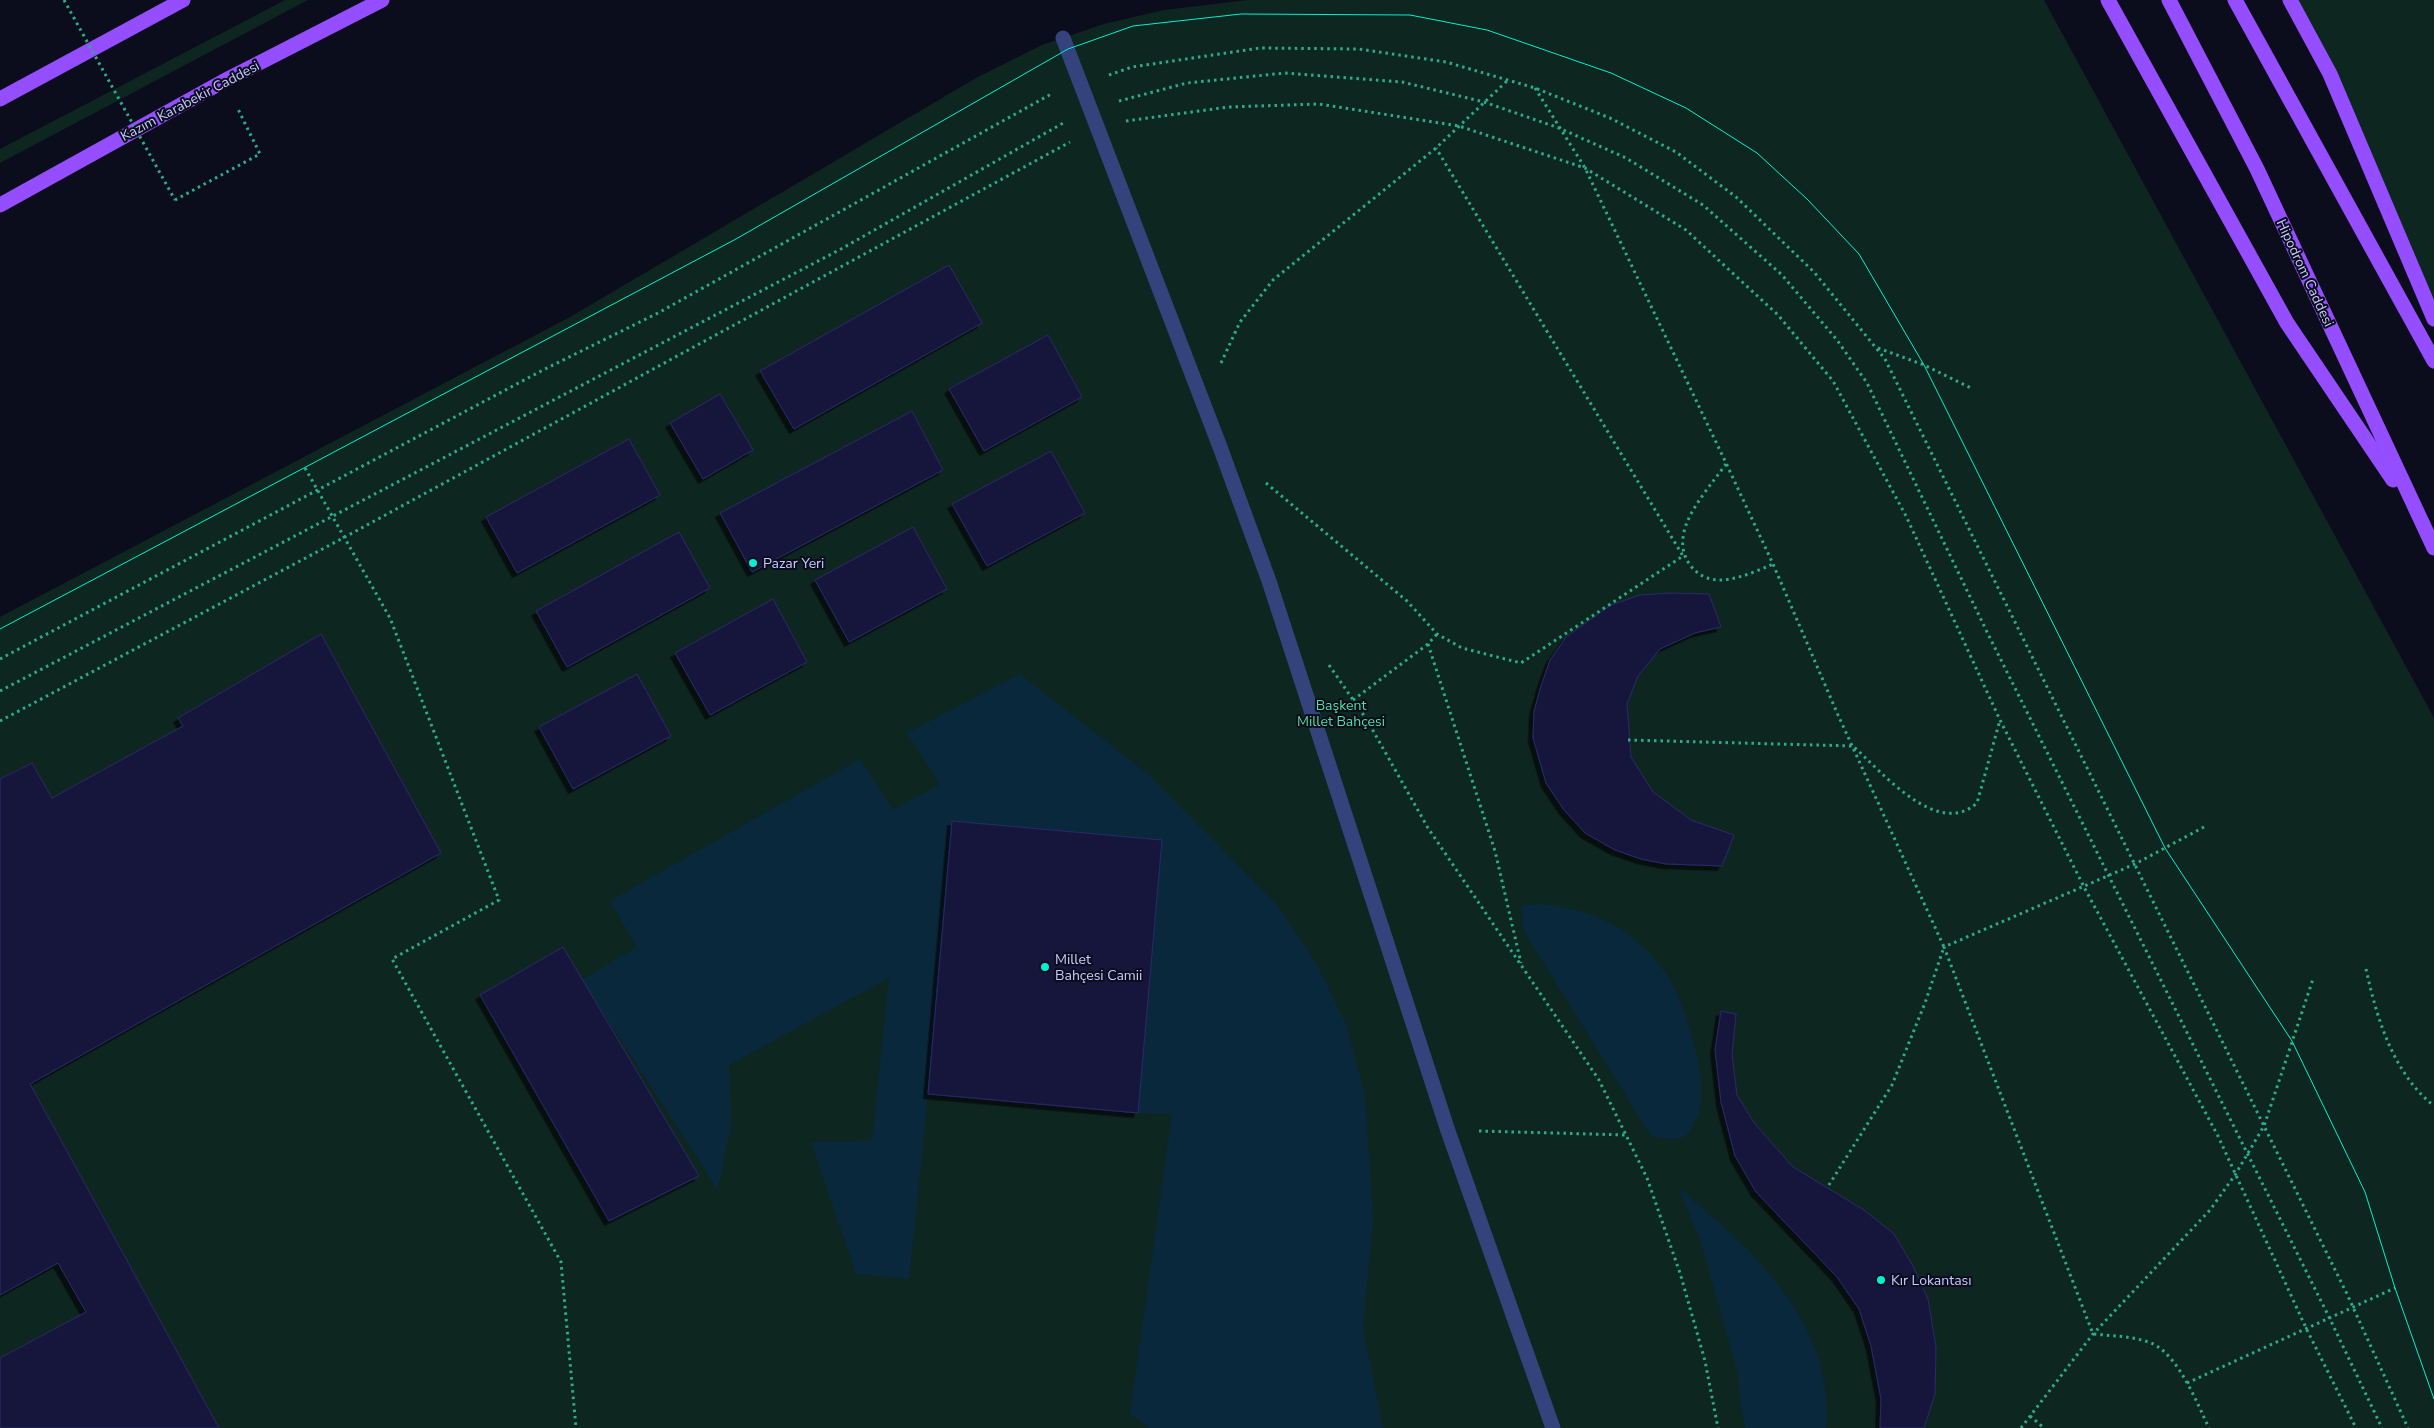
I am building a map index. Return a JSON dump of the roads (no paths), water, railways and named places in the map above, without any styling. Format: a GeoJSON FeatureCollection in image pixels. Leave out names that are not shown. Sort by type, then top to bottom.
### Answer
{"type":"FeatureCollection","features":[{"type":"Feature","properties":{"kind":"main road"},"geometry":{"type":"LineString","coordinates":[[0,99],[183,0]]}},
{"type":"Feature","properties":{"kind":"main road"},"geometry":{"type":"LineString","coordinates":[[2108,0],[2287,323],[2420,520]]}},
{"type":"Feature","properties":{"kind":"main road","name":"Hipodrom Caddesi"},"geometry":{"type":"LineString","coordinates":[[2169,0],[2257,169],[2434,548]]}},
{"type":"Feature","properties":{"kind":"main road"},"geometry":{"type":"LineString","coordinates":[[2235,0],[2434,362]]}},
{"type":"Feature","properties":{"kind":"main road"},"geometry":{"type":"LineString","coordinates":[[2290,0],[2330,74],[2434,319]]}},
{"type":"Feature","properties":{"kind":"main road","name":"Kazım Karabekir Caddesi"},"geometry":{"type":"LineString","coordinates":[[0,205],[224,81],[380,1]]}},
{"type":"Feature","properties":{"kind":"street"},"geometry":{"type":"LineString","coordinates":[[1064,38],[1204,404],[1269,581],[1448,1130],[1554,1428]]}},
{"type":"Feature","properties":{"kind":"water"},"geometry":{"type":"Polygon","coordinates":[[[1020,674],[1150,776],[1278,906],[1317,965],[1347,1026],[1365,1096],[1373,1220],[1363,1328],[1383,1428],[1149,1428],[1130,1414],[1172,1114],[1138,1113],[928,1094],[909,1279],[856,1274],[811,1142],[872,1140],[889,978],[729,1065],[731,1124],[718,1190],[582,980],[637,947],[610,901],[860,759],[893,810],[940,784],[907,733],[1020,674]]]}},
{"type":"Feature","properties":{"kind":"water"},"geometry":{"type":"Polygon","coordinates":[[[1539,904],[1568,908],[1610,923],[1622,930],[1645,949],[1669,979],[1680,1002],[1695,1047],[1700,1079],[1699,1111],[1685,1137],[1672,1140],[1651,1136],[1524,931],[1521,906],[1539,904]]]}},
{"type":"Feature","properties":{"kind":"water"},"geometry":{"type":"Polygon","coordinates":[[[1679,1188],[1760,1263],[1783,1292],[1803,1322],[1817,1354],[1825,1390],[1826,1428],[1745,1428],[1736,1367],[1701,1243],[1679,1188]]]}},
{"type":"Feature","properties":{"kind":"tram line"},"geometry":{"type":"LineString","coordinates":[[0,629],[736,239],[1068,49],[1133,26],[1241,14],[1410,15],[1487,30],[1611,73],[1686,108],[1757,153],[1807,199],[1859,254],[1924,365],[2165,848],[2292,1041],[2365,1192],[2395,1288],[2434,1399]]}},
{"type":"Feature","properties":{"kind":"place","name":"Pazar Yeri"},"geometry":{"type":"Point","coordinates":[753,563]}},
{"type":"Feature","properties":{"kind":"place","name":"Millet Bahçesi Camii"},"geometry":{"type":"Point","coordinates":[1045,967]}},
{"type":"Feature","properties":{"kind":"place","name":"Kır Lokantası"},"geometry":{"type":"Point","coordinates":[1881,1280]}},
{"type":"Feature","properties":{"kind":"park label","name":"Başkent Millet Bahçesi"},"geometry":{"type":"Point","coordinates":[1341,714]}}]}
